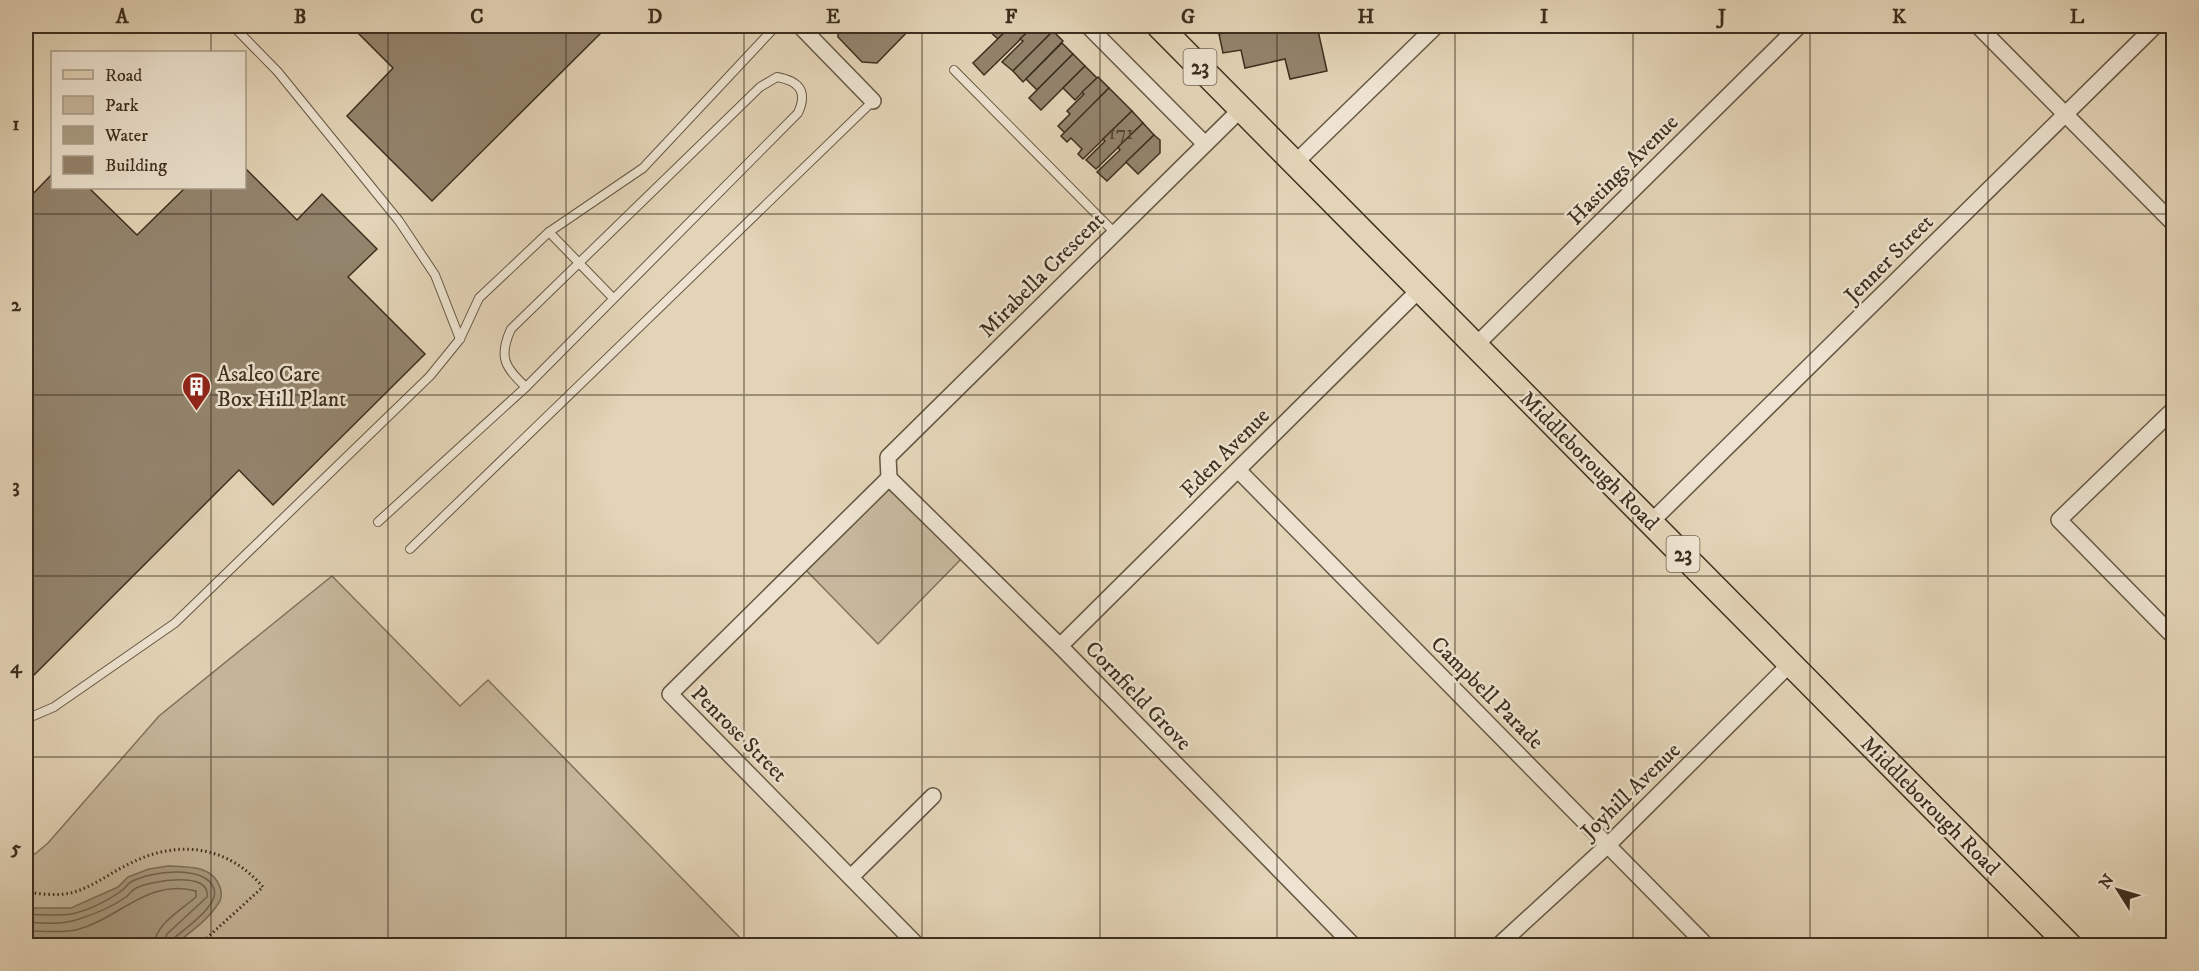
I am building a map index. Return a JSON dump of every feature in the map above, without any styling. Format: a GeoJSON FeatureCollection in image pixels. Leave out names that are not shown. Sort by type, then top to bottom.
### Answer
{"type":"FeatureCollection","features":[{"type":"Feature","properties":{"kind":"main road","name":"Middleborough Road"},"geometry":{"type":"LineString","coordinates":[[1159,26],[2070,945]]}},
{"type":"Feature","properties":{"kind":"street"},"geometry":{"type":"LineString","coordinates":[[800,26],[873,102]]}},
{"type":"Feature","properties":{"kind":"street"},"geometry":{"type":"LineString","coordinates":[[1088,26],[1205,144]]}},
{"type":"Feature","properties":{"kind":"street"},"geometry":{"type":"LineString","coordinates":[[1295,162],[1436,26]]}},
{"type":"Feature","properties":{"kind":"street","name":"Hastings Avenue"},"geometry":{"type":"LineString","coordinates":[[1476,345],[1799,26]]}},
{"type":"Feature","properties":{"kind":"street"},"geometry":{"type":"LineString","coordinates":[[1978,26],[2174,224]]}},
{"type":"Feature","properties":{"kind":"street","name":"Jenner Street"},"geometry":{"type":"LineString","coordinates":[[1652,522],[2155,26]]}},
{"type":"Feature","properties":{"kind":"street","name":"Mirabella Crescent"},"geometry":{"type":"LineString","coordinates":[[889,478],[888,457],[1241,109]]}},
{"type":"Feature","properties":{"kind":"street","name":"Eden Avenue"},"geometry":{"type":"LineString","coordinates":[[1060,646],[1420,289]]}},
{"type":"Feature","properties":{"kind":"street"},"geometry":{"type":"LineString","coordinates":[[2174,409],[2060,520],[2174,637]]}},
{"type":"Feature","properties":{"kind":"street","name":"Campbell Parade"},"geometry":{"type":"LineString","coordinates":[[1238,470],[1707,945]]}},
{"type":"Feature","properties":{"kind":"street","name":"Cornfield Grove"},"geometry":{"type":"LineString","coordinates":[[889,478],[1060,646],[1354,945]]}},
{"type":"Feature","properties":{"kind":"street","name":"Penrose Street"},"geometry":{"type":"LineString","coordinates":[[889,478],[670,694],[918,945]]}},
{"type":"Feature","properties":{"kind":"street","name":"Joyhill Avenue"},"geometry":{"type":"LineString","coordinates":[[1498,945],[1608,845],[1791,663]]}},
{"type":"Feature","properties":{"kind":"street"},"geometry":{"type":"LineString","coordinates":[[851,877],[933,796]]}},
{"type":"Feature","properties":{"kind":"lane"},"geometry":{"type":"LineString","coordinates":[[233,26],[278,72],[399,221],[435,275],[460,339]]}},
{"type":"Feature","properties":{"kind":"lane"},"geometry":{"type":"LineString","coordinates":[[26,719],[54,707],[175,624],[430,376],[460,339],[479,298],[549,232],[643,168],[776,26]]}},
{"type":"Feature","properties":{"kind":"lane"},"geometry":{"type":"LineString","coordinates":[[954,70],[1114,232]]}},
{"type":"Feature","properties":{"kind":"lane"},"geometry":{"type":"LineString","coordinates":[[378,522],[526,387],[798,113],[804,100],[801,89],[791,79],[777,77],[760,87],[511,329],[504,345],[506,361],[511,373],[526,387]]}},
{"type":"Feature","properties":{"kind":"lane"},"geometry":{"type":"LineString","coordinates":[[410,549],[873,102]]}},
{"type":"Feature","properties":{"kind":"lane"},"geometry":{"type":"LineString","coordinates":[[549,232],[613,298]]}},
{"type":"Feature","properties":{"kind":"path"},"geometry":{"type":"LineString","coordinates":[[26,892],[51,895],[70,893],[92,885],[130,863],[165,851],[201,850],[221,855],[246,869],[263,887],[198,945]]}},
{"type":"Feature","properties":{"kind":"green space"},"geometry":{"type":"Polygon","coordinates":[[[889,478],[966,554],[878,644],[801,565],[889,478]]]}},
{"type":"Feature","properties":{"kind":"green space"},"geometry":{"type":"Polygon","coordinates":[[[332,576],[460,706],[488,680],[747,945],[26,945],[26,852],[35,854],[48,843],[159,716],[332,576]]]}},
{"type":"Feature","properties":{"kind":"water"},"geometry":{"type":"Polygon","coordinates":[[[168,866],[191,867],[205,871],[216,880],[221,894],[219,902],[209,916],[174,945],[26,945],[26,908],[71,908],[118,887],[128,877],[149,869],[168,866]]]}},
{"type":"Feature","properties":{"kind":"building"},"geometry":{"type":"Polygon","coordinates":[[[351,26],[608,26],[432,201],[347,116],[393,68],[351,26]]]}},
{"type":"Feature","properties":{"kind":"building"},"geometry":{"type":"Polygon","coordinates":[[[838,26],[913,26],[877,63],[862,62],[838,37],[838,26]]]}},
{"type":"Feature","properties":{"kind":"building"},"geometry":{"type":"Polygon","coordinates":[[[1011,26],[998,39],[986,28],[1011,26]]]}},
{"type":"Feature","properties":{"kind":"building"},"geometry":{"type":"Polygon","coordinates":[[[1011,26],[1034,26],[984,75],[973,63],[1011,26]]]}},
{"type":"Feature","properties":{"kind":"building"},"geometry":{"type":"Polygon","coordinates":[[[1034,26],[1048,26],[1053,31],[1013,71],[1002,62],[1023,41],[1020,39],[1034,26]]]}},
{"type":"Feature","properties":{"kind":"building"},"geometry":{"type":"Polygon","coordinates":[[[1257,26],[1317,26],[1327,71],[1290,79],[1285,59],[1245,68],[1241,50],[1223,53],[1219,34],[1257,26]]]}},
{"type":"Feature","properties":{"kind":"building"},"geometry":{"type":"Polygon","coordinates":[[[1053,31],[1063,41],[1023,82],[1013,71],[1053,31]]]}},
{"type":"Feature","properties":{"kind":"building"},"geometry":{"type":"Polygon","coordinates":[[[1062,43],[1073,54],[1037,90],[1026,79],[1062,43]]]}},
{"type":"Feature","properties":{"kind":"building"},"geometry":{"type":"Polygon","coordinates":[[[1073,54],[1085,66],[1041,110],[1029,98],[1073,54]]]}},
{"type":"Feature","properties":{"kind":"building"},"geometry":{"type":"Polygon","coordinates":[[[1085,66],[1097,78],[1075,100],[1063,88],[1085,66]]]}},
{"type":"Feature","properties":{"kind":"building"},"geometry":{"type":"Polygon","coordinates":[[[1098,77],[1109,88],[1065,133],[1058,126],[1070,114],[1067,111],[1084,94],[1082,92],[1098,77]]]}},
{"type":"Feature","properties":{"kind":"building"},"geometry":{"type":"Polygon","coordinates":[[[1109,88],[1132,111],[1083,159],[1078,154],[1082,149],[1071,138],[1067,142],[1061,136],[1109,88]]]}},
{"type":"Feature","properties":{"kind":"building"},"geometry":{"type":"Polygon","coordinates":[[[1132,111],[1143,123],[1096,169],[1086,160],[1105,141],[1103,139],[1132,111]]]}},
{"type":"Feature","properties":{"kind":"building"},"geometry":{"type":"Polygon","coordinates":[[[1143,123],[1154,135],[1107,181],[1097,172],[1120,150],[1118,147],[1143,123]]]}},
{"type":"Feature","properties":{"kind":"building"},"geometry":{"type":"Polygon","coordinates":[[[1154,135],[1160,140],[1160,153],[1138,174],[1126,162],[1154,135]]]}},
{"type":"Feature","properties":{"kind":"building","name":"Asaleo Care Box Hill Plant"},"geometry":{"type":"Polygon","coordinates":[[[246,169],[297,220],[322,194],[377,249],[348,277],[425,354],[273,505],[239,470],[26,683],[26,201],[51,175],[51,189],[90,189],[137,235],[184,189],[246,189],[246,169]]]}},
{"type":"Feature","properties":{"kind":"place","name":"Asaleo Care Box Hill Plant"},"geometry":{"type":"Point","coordinates":[196,412]}}]}
